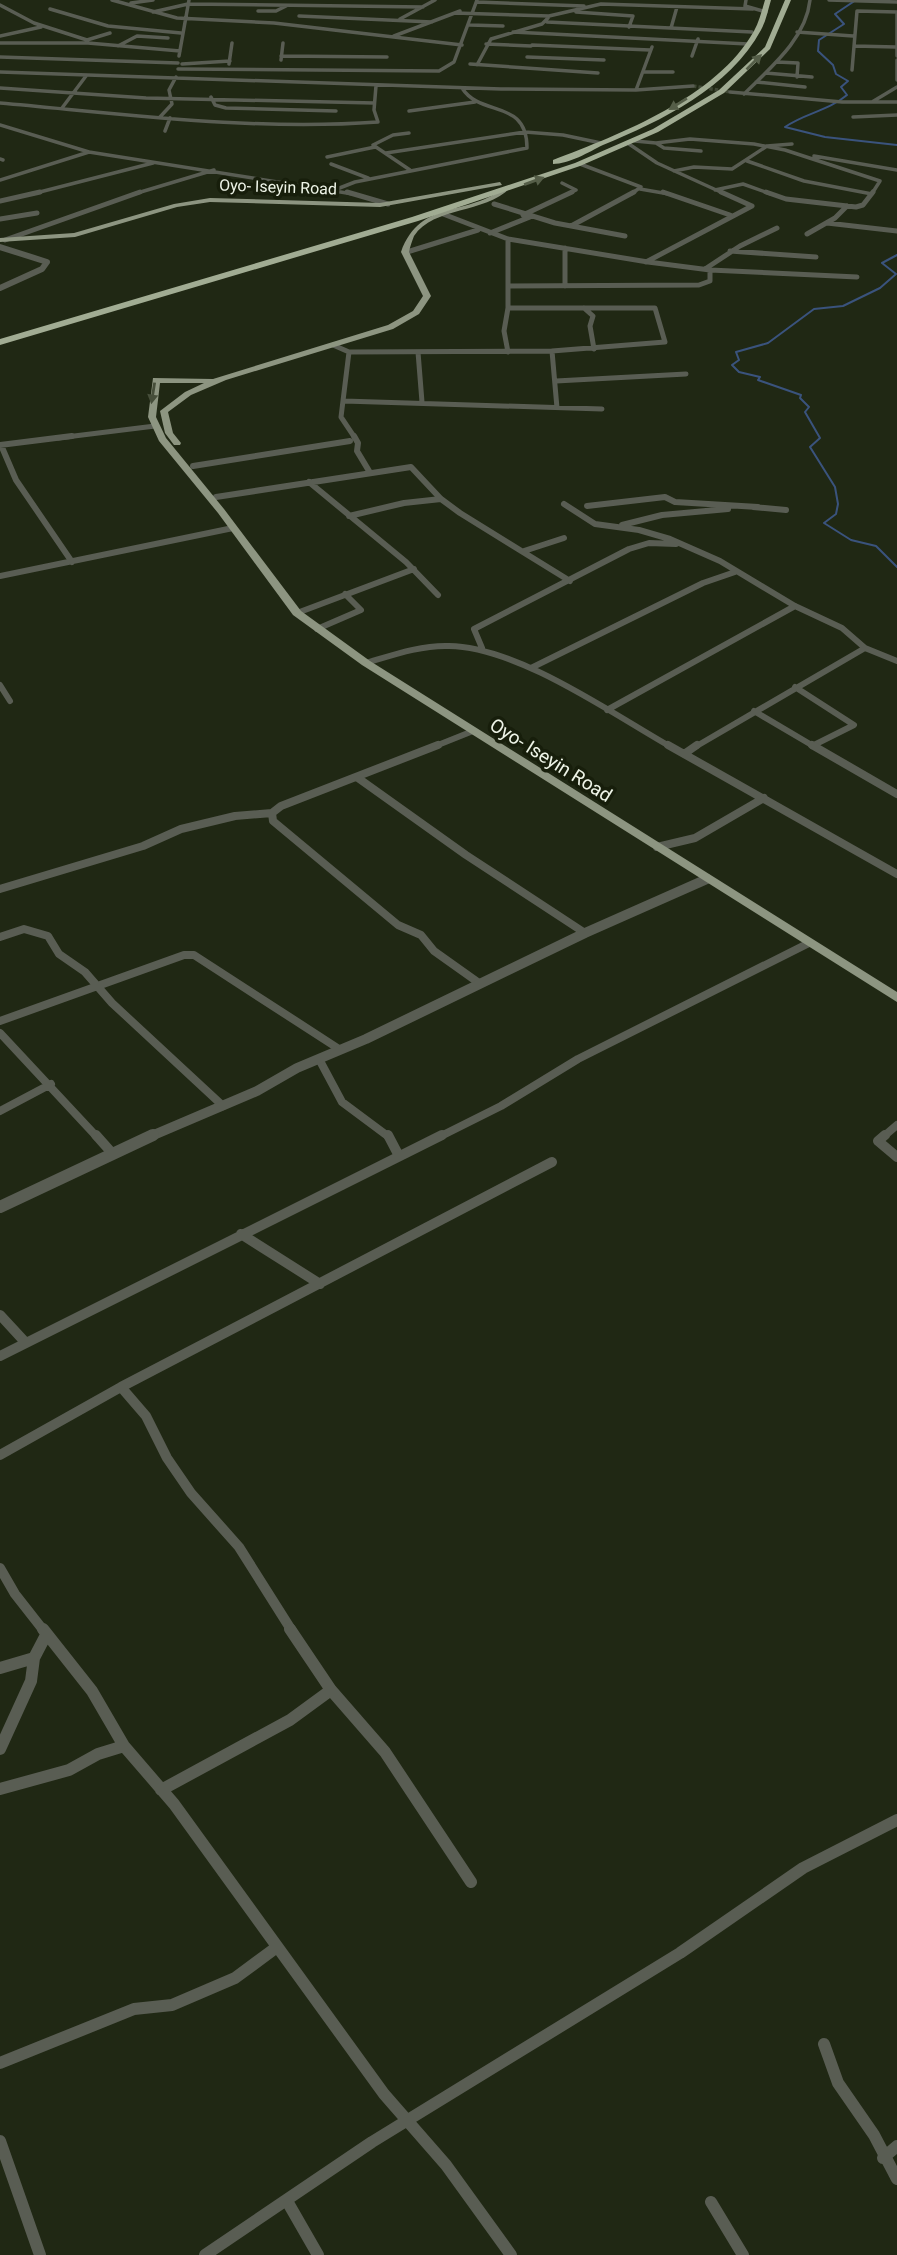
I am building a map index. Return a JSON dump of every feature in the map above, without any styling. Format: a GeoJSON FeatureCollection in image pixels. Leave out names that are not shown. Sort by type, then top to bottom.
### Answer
{"type":"FeatureCollection","features":[{"type":"Feature","properties":{"kind":"highway"},"geometry":{"type":"LineString","coordinates":[[0,342],[496,189],[601,143],[694,94],[718,76],[748,44],[766,12],[768,0]]}},
{"type":"Feature","properties":{"kind":"highway"},"geometry":{"type":"LineString","coordinates":[[0,334],[580,164],[632,143],[701,105],[746,69],[777,34],[788,0]]}},
{"type":"Feature","properties":{"kind":"main road","name":"Oyo- Iseyin Road"},"geometry":{"type":"LineString","coordinates":[[2,243],[75,235],[176,205],[210,200],[339,206],[388,204],[496,189]]}},
{"type":"Feature","properties":{"kind":"main road","name":"Oyo- Iseyin Road"},"geometry":{"type":"LineString","coordinates":[[221,512],[216,498],[169,433],[164,411],[176,399],[210,381],[388,330],[422,310],[426,304],[426,290],[408,262],[406,243],[418,228],[496,189]]}},
{"type":"Feature","properties":{"kind":"main road","name":"Oyo- Iseyin Road"},"geometry":{"type":"LineString","coordinates":[[210,381],[156,380],[152,407],[155,426],[176,458],[297,612],[366,663],[897,998]]}},
{"type":"Feature","properties":{"kind":"street"},"geometry":{"type":"LineString","coordinates":[[112,0],[152,12],[187,18],[282,24],[462,45]]}},
{"type":"Feature","properties":{"kind":"street"},"geometry":{"type":"LineString","coordinates":[[125,4],[153,0]]}},
{"type":"Feature","properties":{"kind":"street"},"geometry":{"type":"LineString","coordinates":[[404,6],[406,0]]}},
{"type":"Feature","properties":{"kind":"street"},"geometry":{"type":"LineString","coordinates":[[398,20],[435,0]]}},
{"type":"Feature","properties":{"kind":"street"},"geometry":{"type":"LineString","coordinates":[[635,5],[644,0]]}},
{"type":"Feature","properties":{"kind":"street"},"geometry":{"type":"LineString","coordinates":[[704,8],[706,0]]}},
{"type":"Feature","properties":{"kind":"street"},"geometry":{"type":"LineString","coordinates":[[746,0],[745,6],[766,12]]}},
{"type":"Feature","properties":{"kind":"street"},"geometry":{"type":"LineString","coordinates":[[744,94],[777,62],[810,12],[810,0]]}},
{"type":"Feature","properties":{"kind":"street"},"geometry":{"type":"LineString","coordinates":[[830,0],[897,2]]}},
{"type":"Feature","properties":{"kind":"street"},"geometry":{"type":"LineString","coordinates":[[0,58],[228,69],[439,71],[454,62],[477,1],[753,9]]}},
{"type":"Feature","properties":{"kind":"street"},"geometry":{"type":"LineString","coordinates":[[152,12],[188,2],[288,5],[362,3],[423,7]]}},
{"type":"Feature","properties":{"kind":"street"},"geometry":{"type":"LineString","coordinates":[[160,117],[172,104],[169,90],[175,80],[188,2]]}},
{"type":"Feature","properties":{"kind":"street"},"geometry":{"type":"LineString","coordinates":[[0,5],[43,26],[87,41],[117,47],[180,51]]}},
{"type":"Feature","properties":{"kind":"street"},"geometry":{"type":"LineString","coordinates":[[258,11],[276,11],[288,5]]}},
{"type":"Feature","properties":{"kind":"street"},"geometry":{"type":"LineString","coordinates":[[282,24],[316,5]]}},
{"type":"Feature","properties":{"kind":"street"},"geometry":{"type":"LineString","coordinates":[[575,12],[589,6]]}},
{"type":"Feature","properties":{"kind":"street"},"geometry":{"type":"LineString","coordinates":[[671,28],[677,7]]}},
{"type":"Feature","properties":{"kind":"street"},"geometry":{"type":"LineString","coordinates":[[50,9],[108,26],[181,36]]}},
{"type":"Feature","properties":{"kind":"street"},"geometry":{"type":"LineString","coordinates":[[852,70],[853,36],[858,10],[897,12],[897,80]]}},
{"type":"Feature","properties":{"kind":"street"},"geometry":{"type":"LineString","coordinates":[[392,37],[455,13],[475,12],[549,16],[575,12],[633,16],[629,27]]}},
{"type":"Feature","properties":{"kind":"street"},"geometry":{"type":"LineString","coordinates":[[299,16],[432,22]]}},
{"type":"Feature","properties":{"kind":"street"},"geometry":{"type":"LineString","coordinates":[[547,22],[549,16]]}},
{"type":"Feature","properties":{"kind":"street"},"geometry":{"type":"LineString","coordinates":[[477,65],[486,44],[495,37],[547,22],[752,32]]}},
{"type":"Feature","properties":{"kind":"street"},"geometry":{"type":"LineString","coordinates":[[470,25],[503,26]]}},
{"type":"Feature","properties":{"kind":"street"},"geometry":{"type":"LineString","coordinates":[[589,36],[599,25]]}},
{"type":"Feature","properties":{"kind":"street"},"geometry":{"type":"LineString","coordinates":[[0,36],[43,26]]}},
{"type":"Feature","properties":{"kind":"street"},"geometry":{"type":"LineString","coordinates":[[692,56],[701,30]]}},
{"type":"Feature","properties":{"kind":"street"},"geometry":{"type":"LineString","coordinates":[[513,32],[748,44]]}},
{"type":"Feature","properties":{"kind":"street"},"geometry":{"type":"LineString","coordinates":[[797,32],[853,36]]}},
{"type":"Feature","properties":{"kind":"street"},"geometry":{"type":"LineString","coordinates":[[0,43],[87,41],[110,33]]}},
{"type":"Feature","properties":{"kind":"street"},"geometry":{"type":"LineString","coordinates":[[522,68],[536,34]]}},
{"type":"Feature","properties":{"kind":"street"},"geometry":{"type":"LineString","coordinates":[[117,47],[137,37],[181,36]]}},
{"type":"Feature","properties":{"kind":"street"},"geometry":{"type":"LineString","coordinates":[[636,90],[655,39]]}},
{"type":"Feature","properties":{"kind":"street"},"geometry":{"type":"LineString","coordinates":[[228,69],[232,43]]}},
{"type":"Feature","properties":{"kind":"street"},"geometry":{"type":"LineString","coordinates":[[282,69],[283,43]]}},
{"type":"Feature","properties":{"kind":"street"},"geometry":{"type":"LineString","coordinates":[[486,44],[650,50]]}},
{"type":"Feature","properties":{"kind":"street"},"geometry":{"type":"LineString","coordinates":[[854,46],[896,47]]}},
{"type":"Feature","properties":{"kind":"street"},"geometry":{"type":"LineString","coordinates":[[591,88],[608,49]]}},
{"type":"Feature","properties":{"kind":"street"},"geometry":{"type":"LineString","coordinates":[[281,56],[387,57]]}},
{"type":"Feature","properties":{"kind":"street"},"geometry":{"type":"LineString","coordinates":[[527,57],[604,60]]}},
{"type":"Feature","properties":{"kind":"street"},"geometry":{"type":"LineString","coordinates":[[178,65],[230,61]]}},
{"type":"Feature","properties":{"kind":"street"},"geometry":{"type":"LineString","coordinates":[[777,62],[798,63],[797,77]]}},
{"type":"Feature","properties":{"kind":"street"},"geometry":{"type":"LineString","coordinates":[[470,64],[598,73]]}},
{"type":"Feature","properties":{"kind":"street"},"geometry":{"type":"LineString","coordinates":[[311,84],[316,69]]}},
{"type":"Feature","properties":{"kind":"street"},"geometry":{"type":"LineString","coordinates":[[0,72],[462,88],[636,90],[693,86]]}},
{"type":"Feature","properties":{"kind":"street"},"geometry":{"type":"LineString","coordinates":[[644,72],[673,72]]}},
{"type":"Feature","properties":{"kind":"street"},"geometry":{"type":"LineString","coordinates":[[766,73],[765,75],[812,78]]}},
{"type":"Feature","properties":{"kind":"street"},"geometry":{"type":"LineString","coordinates":[[62,108],[86,76]]}},
{"type":"Feature","properties":{"kind":"street"},"geometry":{"type":"LineString","coordinates":[[756,82],[805,87]]}},
{"type":"Feature","properties":{"kind":"street"},"geometry":{"type":"LineString","coordinates":[[0,103],[170,118],[353,125],[378,122],[374,103],[376,86]]}},
{"type":"Feature","properties":{"kind":"street"},"geometry":{"type":"LineString","coordinates":[[871,102],[897,87]]}},
{"type":"Feature","properties":{"kind":"street"},"geometry":{"type":"LineString","coordinates":[[0,88],[374,103]]}},
{"type":"Feature","properties":{"kind":"street"},"geometry":{"type":"LineString","coordinates":[[337,190],[370,178],[523,150],[528,143],[525,132],[508,110],[469,99],[462,88]]}},
{"type":"Feature","properties":{"kind":"street"},"geometry":{"type":"LineString","coordinates":[[730,92],[842,102],[897,102]]}},
{"type":"Feature","properties":{"kind":"street"},"geometry":{"type":"LineString","coordinates":[[212,97],[215,105],[226,108],[336,111]]}},
{"type":"Feature","properties":{"kind":"street"},"geometry":{"type":"LineString","coordinates":[[409,111],[476,101]]}},
{"type":"Feature","properties":{"kind":"street"},"geometry":{"type":"LineString","coordinates":[[853,117],[897,118]]}},
{"type":"Feature","properties":{"kind":"street"},"geometry":{"type":"LineString","coordinates":[[165,131],[170,118]]}},
{"type":"Feature","properties":{"kind":"street"},"geometry":{"type":"LineString","coordinates":[[0,125],[111,158],[215,170],[337,190],[388,204]]}},
{"type":"Feature","properties":{"kind":"street"},"geometry":{"type":"LineString","coordinates":[[386,153],[525,132],[563,135],[601,143]]}},
{"type":"Feature","properties":{"kind":"street"},"geometry":{"type":"LineString","coordinates":[[375,147],[374,142],[409,133]]}},
{"type":"Feature","properties":{"kind":"street"},"geometry":{"type":"LineString","coordinates":[[632,143],[708,140],[766,146],[880,181],[863,205],[847,206],[786,199],[743,184],[715,190]]}},
{"type":"Feature","properties":{"kind":"street"},"geometry":{"type":"LineString","coordinates":[[688,168],[708,140]]}},
{"type":"Feature","properties":{"kind":"street"},"geometry":{"type":"LineString","coordinates":[[632,143],[674,171],[753,204],[645,262]]}},
{"type":"Feature","properties":{"kind":"street"},"geometry":{"type":"LineString","coordinates":[[656,143],[664,148],[701,151]]}},
{"type":"Feature","properties":{"kind":"street"},"geometry":{"type":"LineString","coordinates":[[674,171],[688,168],[724,170],[747,161],[766,146],[792,144]]}},
{"type":"Feature","properties":{"kind":"street"},"geometry":{"type":"LineString","coordinates":[[327,157],[375,147],[410,170]]}},
{"type":"Feature","properties":{"kind":"street"},"geometry":{"type":"LineString","coordinates":[[0,180],[89,152]]}},
{"type":"Feature","properties":{"kind":"street"},"geometry":{"type":"LineString","coordinates":[[798,154],[897,170]]}},
{"type":"Feature","properties":{"kind":"street"},"geometry":{"type":"LineString","coordinates":[[747,161],[804,181],[873,192]]}},
{"type":"Feature","properties":{"kind":"street"},"geometry":{"type":"LineString","coordinates":[[0,201],[99,179],[158,162]]}},
{"type":"Feature","properties":{"kind":"street"},"geometry":{"type":"LineString","coordinates":[[331,164],[370,178]]}},
{"type":"Feature","properties":{"kind":"street"},"geometry":{"type":"LineString","coordinates":[[580,164],[600,169],[640,189],[655,189],[700,208],[730,215]]}},
{"type":"Feature","properties":{"kind":"street"},"geometry":{"type":"LineString","coordinates":[[2,243],[117,199],[215,170]]}},
{"type":"Feature","properties":{"kind":"street"},"geometry":{"type":"LineString","coordinates":[[523,215],[576,190],[562,183]]}},
{"type":"Feature","properties":{"kind":"street"},"geometry":{"type":"LineString","coordinates":[[496,189],[523,215],[625,236]]}},
{"type":"Feature","properties":{"kind":"street"},"geometry":{"type":"LineString","coordinates":[[572,226],[640,189]]}},
{"type":"Feature","properties":{"kind":"street"},"geometry":{"type":"LineString","coordinates":[[807,234],[827,223],[847,206]]}},
{"type":"Feature","properties":{"kind":"street"},"geometry":{"type":"LineString","coordinates":[[0,219],[37,213]]}},
{"type":"Feature","properties":{"kind":"street"},"geometry":{"type":"LineString","coordinates":[[443,214],[478,230],[508,239],[645,262],[707,269],[857,276]]}},
{"type":"Feature","properties":{"kind":"street"},"geometry":{"type":"LineString","coordinates":[[490,233],[530,217]]}},
{"type":"Feature","properties":{"kind":"street"},"geometry":{"type":"LineString","coordinates":[[827,223],[897,231]]}},
{"type":"Feature","properties":{"kind":"street"},"geometry":{"type":"LineString","coordinates":[[707,269],[760,233],[777,228]]}},
{"type":"Feature","properties":{"kind":"street"},"geometry":{"type":"LineString","coordinates":[[407,252],[478,230]]}},
{"type":"Feature","properties":{"kind":"street"},"geometry":{"type":"LineString","coordinates":[[508,239],[508,308],[504,331],[508,352]]}},
{"type":"Feature","properties":{"kind":"street"},"geometry":{"type":"LineString","coordinates":[[2,243],[47,262],[42,269],[2,287]]}},
{"type":"Feature","properties":{"kind":"street"},"geometry":{"type":"LineString","coordinates":[[565,248],[565,286]]}},
{"type":"Feature","properties":{"kind":"street"},"geometry":{"type":"LineString","coordinates":[[730,251],[816,257]]}},
{"type":"Feature","properties":{"kind":"street"},"geometry":{"type":"LineString","coordinates":[[508,286],[699,285],[710,281],[707,269]]}},
{"type":"Feature","properties":{"kind":"street"},"geometry":{"type":"LineString","coordinates":[[333,345],[349,352],[508,352],[660,345],[665,340],[654,308],[508,308]]}},
{"type":"Feature","properties":{"kind":"street"},"geometry":{"type":"LineString","coordinates":[[584,308],[593,316],[590,326],[594,349]]}},
{"type":"Feature","properties":{"kind":"street"},"geometry":{"type":"LineString","coordinates":[[552,351],[551,372],[555,381],[557,408]]}},
{"type":"Feature","properties":{"kind":"street"},"geometry":{"type":"LineString","coordinates":[[349,352],[341,417],[358,443],[357,451],[369,471]]}},
{"type":"Feature","properties":{"kind":"street"},"geometry":{"type":"LineString","coordinates":[[418,352],[417,366],[422,402]]}},
{"type":"Feature","properties":{"kind":"street"},"geometry":{"type":"LineString","coordinates":[[555,381],[686,374]]}},
{"type":"Feature","properties":{"kind":"street"},"geometry":{"type":"LineString","coordinates":[[344,401],[602,409]]}},
{"type":"Feature","properties":{"kind":"street"},"geometry":{"type":"LineString","coordinates":[[72,562],[49,524],[22,491],[0,445],[155,426]]}},
{"type":"Feature","properties":{"kind":"street"},"geometry":{"type":"LineString","coordinates":[[193,466],[350,441]]}},
{"type":"Feature","properties":{"kind":"street"},"geometry":{"type":"LineString","coordinates":[[216,498],[369,471],[411,467],[441,499],[570,581]]}},
{"type":"Feature","properties":{"kind":"street"},"geometry":{"type":"LineString","coordinates":[[309,482],[414,569],[438,595]]}},
{"type":"Feature","properties":{"kind":"street"},"geometry":{"type":"LineString","coordinates":[[587,506],[665,497],[675,502],[786,510]]}},
{"type":"Feature","properties":{"kind":"street"},"geometry":{"type":"LineString","coordinates":[[349,516],[404,503],[441,499]]}},
{"type":"Feature","properties":{"kind":"street"},"geometry":{"type":"LineString","coordinates":[[564,504],[595,523],[649,533],[720,561],[795,606],[842,628],[865,648],[897,661]]}},
{"type":"Feature","properties":{"kind":"street"},"geometry":{"type":"LineString","coordinates":[[617,527],[662,515],[758,507]]}},
{"type":"Feature","properties":{"kind":"street"},"geometry":{"type":"LineString","coordinates":[[1,575],[233,528]]}},
{"type":"Feature","properties":{"kind":"street"},"geometry":{"type":"LineString","coordinates":[[524,551],[564,538]]}},
{"type":"Feature","properties":{"kind":"street"},"geometry":{"type":"LineString","coordinates":[[482,648],[474,629],[629,550],[649,543],[678,544]]}},
{"type":"Feature","properties":{"kind":"street"},"geometry":{"type":"LineString","coordinates":[[297,612],[414,569]]}},
{"type":"Feature","properties":{"kind":"street"},"geometry":{"type":"LineString","coordinates":[[531,668],[703,583],[735,572]]}},
{"type":"Feature","properties":{"kind":"street"},"geometry":{"type":"LineString","coordinates":[[317,629],[361,610],[361,607],[345,594]]}},
{"type":"Feature","properties":{"kind":"street"},"geometry":{"type":"LineString","coordinates":[[607,710],[658,680],[724,648],[795,606]]}},
{"type":"Feature","properties":{"kind":"street"},"geometry":{"type":"LineString","coordinates":[[366,663],[425,646],[457,644],[482,648],[531,668],[897,874]]}},
{"type":"Feature","properties":{"kind":"street"},"geometry":{"type":"LineString","coordinates":[[684,754],[865,648]]}},
{"type":"Feature","properties":{"kind":"street"},"geometry":{"type":"LineString","coordinates":[[0,685],[10,701]]}},
{"type":"Feature","properties":{"kind":"street"},"geometry":{"type":"LineString","coordinates":[[795,687],[854,725],[812,746]]}},
{"type":"Feature","properties":{"kind":"street"},"geometry":{"type":"LineString","coordinates":[[754,711],[897,794]]}},
{"type":"Feature","properties":{"kind":"street"},"geometry":{"type":"LineString","coordinates":[[0,889],[143,846],[181,829],[235,816],[272,813],[281,806],[472,731]]}},
{"type":"Feature","properties":{"kind":"street"},"geometry":{"type":"LineString","coordinates":[[358,778],[466,855],[585,933]]}},
{"type":"Feature","properties":{"kind":"street"},"geometry":{"type":"LineString","coordinates":[[657,847],[695,838],[764,798]]}},
{"type":"Feature","properties":{"kind":"street"},"geometry":{"type":"LineString","coordinates":[[272,813],[273,821],[356,892],[398,925],[422,935],[434,951],[479,983]]}},
{"type":"Feature","properties":{"kind":"street"},"geometry":{"type":"LineString","coordinates":[[0,1207],[113,1153],[223,1106],[585,933],[707,879]]}},
{"type":"Feature","properties":{"kind":"street"},"geometry":{"type":"LineString","coordinates":[[0,937],[24,929],[48,936],[60,954],[74,961],[176,1065],[223,1106]]}},
{"type":"Feature","properties":{"kind":"street"},"geometry":{"type":"LineString","coordinates":[[0,1356],[501,1106],[578,1059],[809,943]]}},
{"type":"Feature","properties":{"kind":"street"},"geometry":{"type":"LineString","coordinates":[[0,1021],[184,955],[194,955],[339,1049]]}},
{"type":"Feature","properties":{"kind":"street"},"geometry":{"type":"LineString","coordinates":[[0,1033],[51,1084],[113,1153]]}},
{"type":"Feature","properties":{"kind":"street"},"geometry":{"type":"LineString","coordinates":[[319,1059],[342,1102],[387,1134],[399,1156]]}},
{"type":"Feature","properties":{"kind":"street"},"geometry":{"type":"LineString","coordinates":[[0,1111],[51,1084]]}},
{"type":"Feature","properties":{"kind":"street"},"geometry":{"type":"LineString","coordinates":[[897,1125],[878,1142],[897,1157]]}},
{"type":"Feature","properties":{"kind":"street"},"geometry":{"type":"LineString","coordinates":[[0,1455],[121,1387],[552,1162]]}},
{"type":"Feature","properties":{"kind":"street"},"geometry":{"type":"LineString","coordinates":[[241,1234],[320,1284]]}},
{"type":"Feature","properties":{"kind":"street"},"geometry":{"type":"LineString","coordinates":[[0,1315],[25,1342]]}},
{"type":"Feature","properties":{"kind":"street"},"geometry":{"type":"LineString","coordinates":[[121,1387],[146,1416],[167,1458],[191,1493],[240,1547],[258,1581],[331,1690],[385,1752],[432,1819],[471,1882]]}},
{"type":"Feature","properties":{"kind":"street"},"geometry":{"type":"LineString","coordinates":[[0,1568],[46,1635],[92,1691],[124,1746],[161,1790],[407,2122],[446,2165],[511,2255]]}},
{"type":"Feature","properties":{"kind":"street"},"geometry":{"type":"LineString","coordinates":[[0,1749],[31,1681],[34,1658],[46,1635]]}},
{"type":"Feature","properties":{"kind":"street"},"geometry":{"type":"LineString","coordinates":[[0,1668],[34,1658]]}},
{"type":"Feature","properties":{"kind":"street"},"geometry":{"type":"LineString","coordinates":[[161,1790],[290,1720],[331,1690]]}},
{"type":"Feature","properties":{"kind":"street"},"geometry":{"type":"LineString","coordinates":[[0,1789],[69,1770],[98,1754],[124,1746]]}},
{"type":"Feature","properties":{"kind":"street"},"geometry":{"type":"LineString","coordinates":[[205,2255],[372,2142],[680,1953],[803,1868],[897,1820]]}},
{"type":"Feature","properties":{"kind":"street"},"geometry":{"type":"LineString","coordinates":[[0,2063],[134,2009],[172,2005],[235,1978],[277,1947]]}},
{"type":"Feature","properties":{"kind":"street"},"geometry":{"type":"LineString","coordinates":[[824,2044],[828,2069],[875,2137],[883,2158],[897,2179]]}},
{"type":"Feature","properties":{"kind":"street"},"geometry":{"type":"LineString","coordinates":[[0,2141],[40,2255]]}},
{"type":"Feature","properties":{"kind":"street"},"geometry":{"type":"LineString","coordinates":[[883,2158],[897,2146]]}},
{"type":"Feature","properties":{"kind":"street"},"geometry":{"type":"LineString","coordinates":[[287,2201],[318,2255]]}},
{"type":"Feature","properties":{"kind":"street"},"geometry":{"type":"LineString","coordinates":[[711,2202],[743,2255]]}},
{"type":"Feature","properties":{"kind":"waterway"},"geometry":{"type":"LineString","coordinates":[[856,0],[835,14],[844,24],[819,40],[818,51],[833,65],[836,74],[848,81],[841,87],[847,95],[785,127],[825,137],[897,145]]}},
{"type":"Feature","properties":{"kind":"waterway"},"geometry":{"type":"LineString","coordinates":[[897,255],[882,263],[896,274],[880,288],[843,306],[814,309],[768,343],[736,352],[739,360],[732,365],[739,372],[760,377],[758,380],[801,395],[800,398],[809,407],[805,412],[820,438],[810,447],[835,487],[838,504],[836,514],[824,523],[851,540],[876,546],[897,567]]}},
{"type":"Feature","properties":{"kind":"tunnel"},"geometry":{"type":"LineString","coordinates":[[693,86],[730,92]]}}]}
